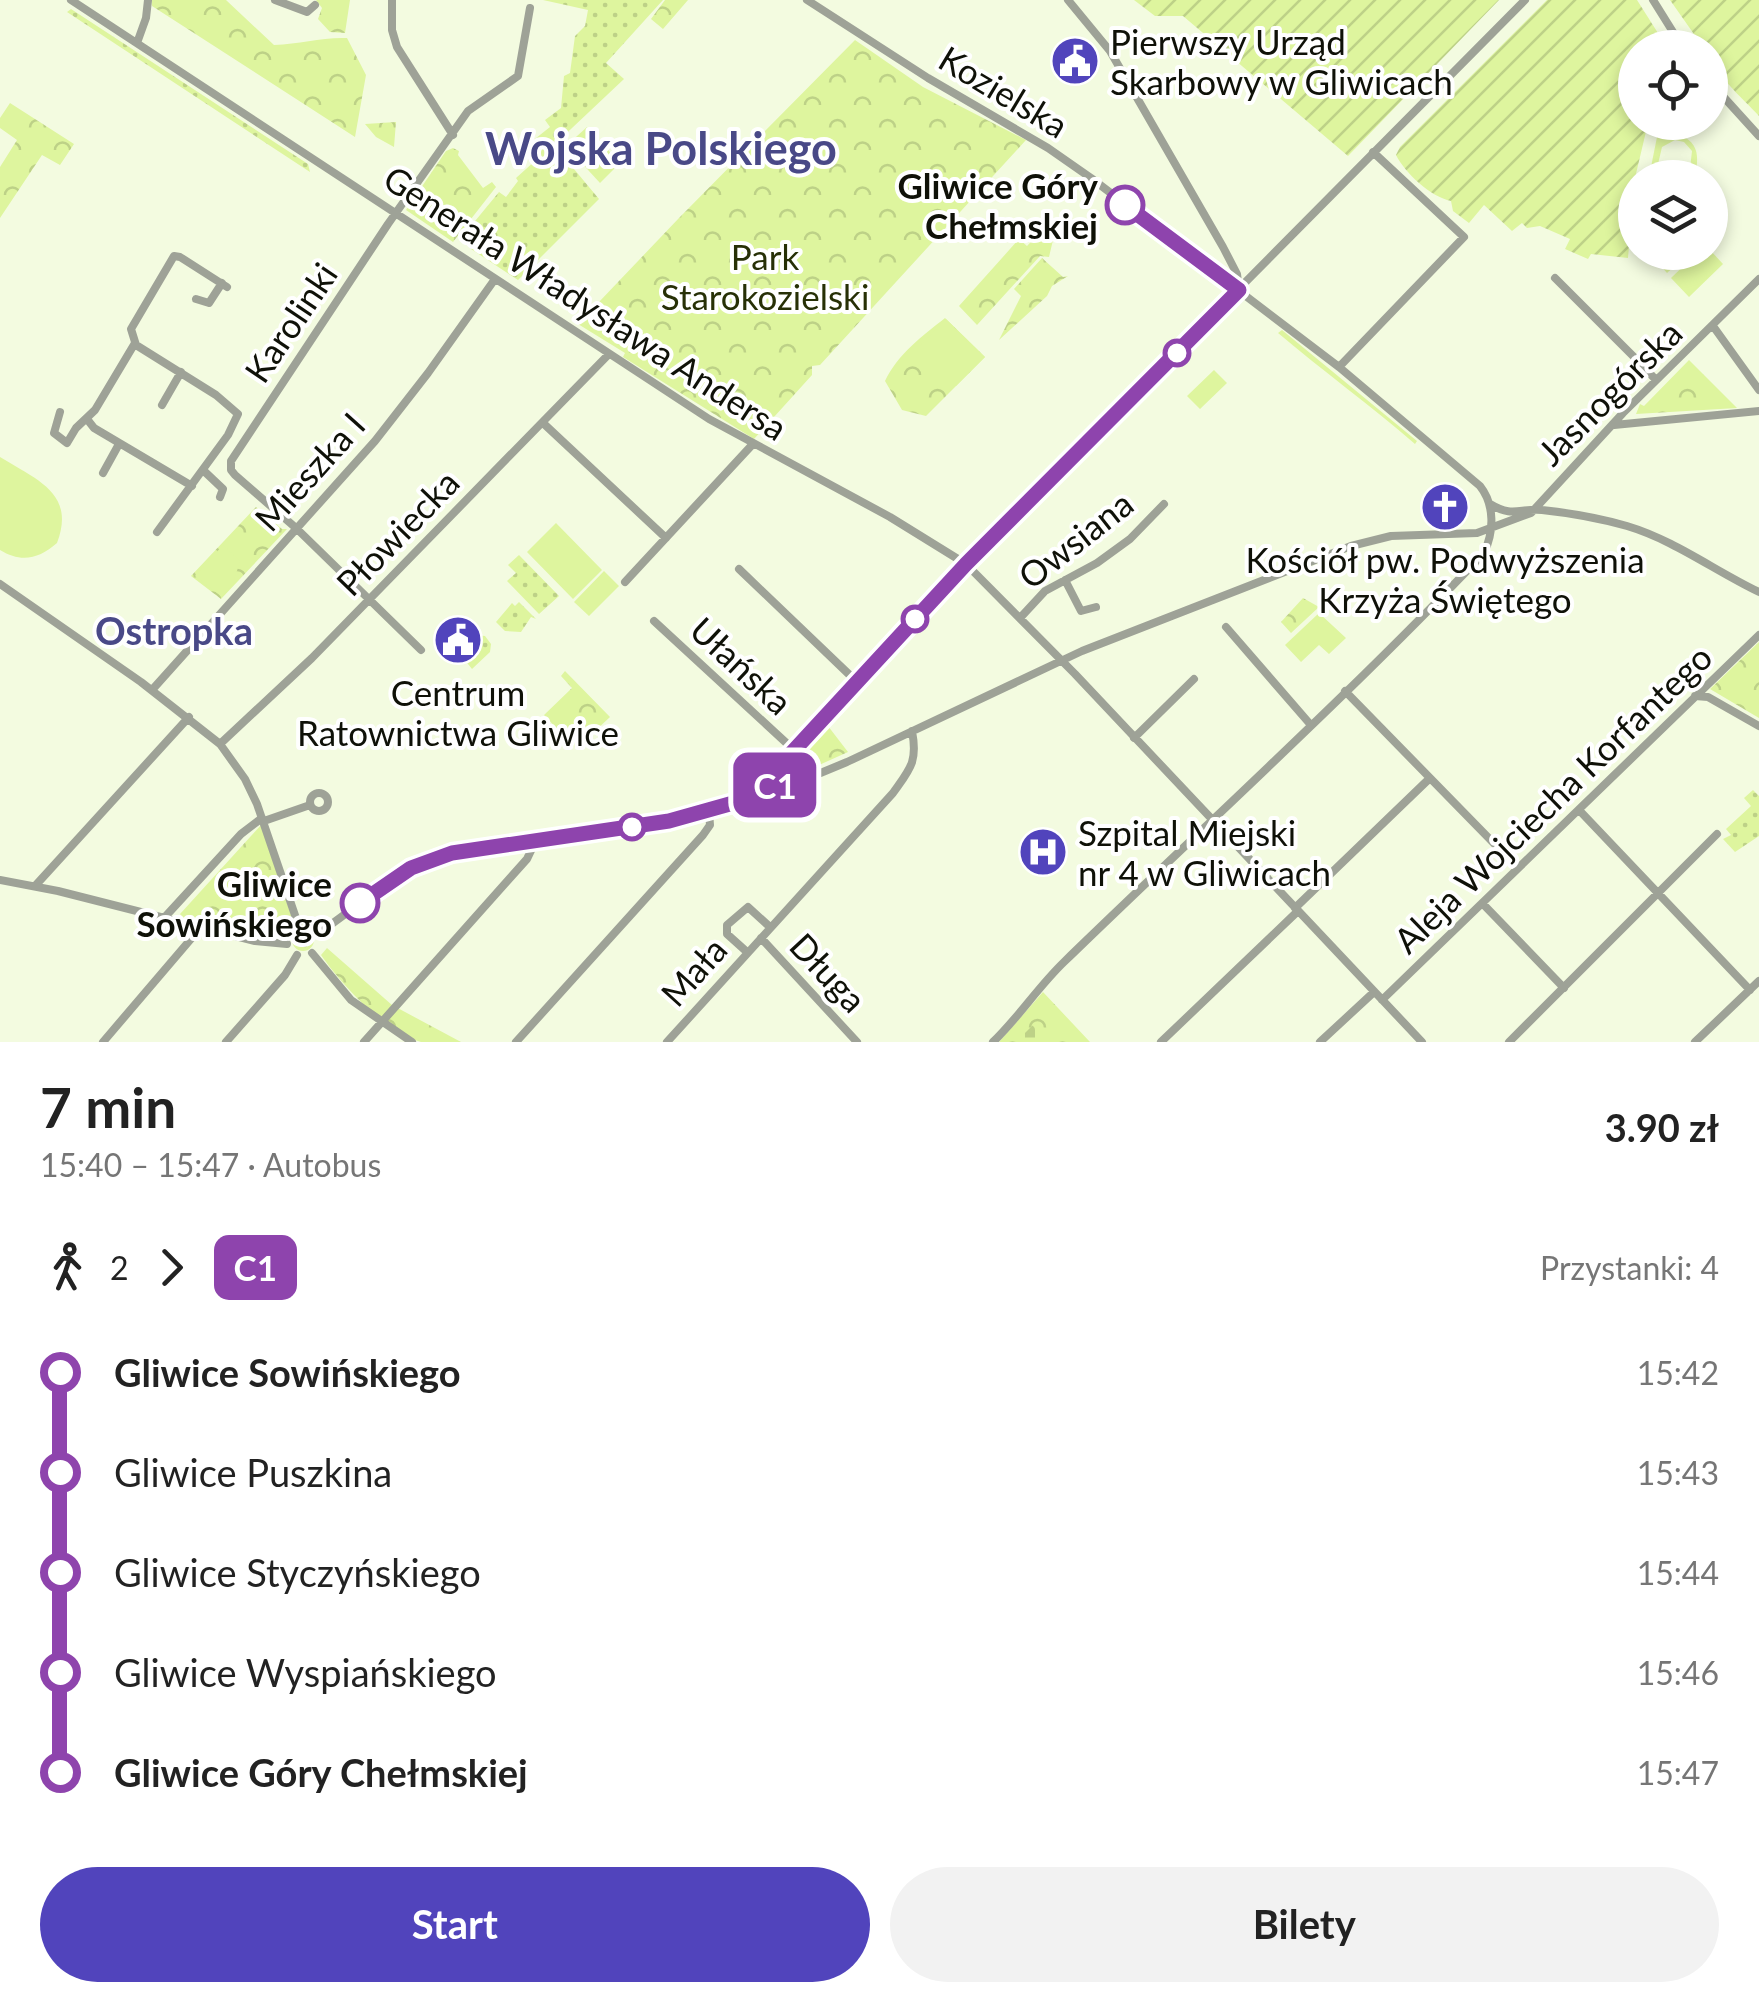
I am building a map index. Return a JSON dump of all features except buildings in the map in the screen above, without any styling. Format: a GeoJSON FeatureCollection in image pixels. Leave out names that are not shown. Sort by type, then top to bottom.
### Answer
{"type":"FeatureCollection","features":[{"type":"Feature","properties":{"kind":"street","name":"Generała Władysława Andersa"},"geometry":{"type":"LineString","coordinates":[[71,0],[752,445],[890,517],[966,564],[1422,1042]]}},
{"type":"Feature","properties":{"kind":"street"},"geometry":{"type":"LineString","coordinates":[[137,43],[148,0]]}},
{"type":"Feature","properties":{"kind":"street"},"geometry":{"type":"LineString","coordinates":[[275,0],[302,12],[316,5]]}},
{"type":"Feature","properties":{"kind":"street"},"geometry":{"type":"LineString","coordinates":[[392,0],[392,30],[397,47],[453,135]]}},
{"type":"Feature","properties":{"kind":"street","name":"Kozielska"},"geometry":{"type":"LineString","coordinates":[[808,0],[928,78],[1048,148],[1339,366],[1480,486],[1490,504]]}},
{"type":"Feature","properties":{"kind":"street"},"geometry":{"type":"LineString","coordinates":[[1068,0],[1110,51],[1223,247],[1237,274],[1239,290]]}},
{"type":"Feature","properties":{"kind":"street"},"geometry":{"type":"LineString","coordinates":[[776,791],[776,771],[966,564],[1525,0]]}},
{"type":"Feature","properties":{"kind":"street"},"geometry":{"type":"LineString","coordinates":[[1653,0],[1672,30]]}},
{"type":"Feature","properties":{"kind":"street","name":"Karolinki"},"geometry":{"type":"LineString","coordinates":[[296,528],[230,470],[231,462],[410,188],[468,111],[518,76],[530,8]]}},
{"type":"Feature","properties":{"kind":"street"},"geometry":{"type":"LineString","coordinates":[[1728,102],[1759,136]]}},
{"type":"Feature","properties":{"kind":"street"},"geometry":{"type":"LineString","coordinates":[[1339,366],[1464,237],[1372,152]]}},
{"type":"Feature","properties":{"kind":"street"},"geometry":{"type":"LineString","coordinates":[[158,532],[205,469],[238,414],[135,343],[130,329],[174,256],[180,256],[224,285],[209,304],[196,299]]}},
{"type":"Feature","properties":{"kind":"street"},"geometry":{"type":"LineString","coordinates":[[1555,278],[1634,357]]}},
{"type":"Feature","properties":{"kind":"street","name":"Mieszka I"},"geometry":{"type":"LineString","coordinates":[[152,690],[403,406],[495,279]]}},
{"type":"Feature","properties":{"kind":"street","name":"Jasnogórska"},"geometry":{"type":"LineString","coordinates":[[1490,530],[1535,509],[1634,402],[1759,280]]}},
{"type":"Feature","properties":{"kind":"street"},"geometry":{"type":"LineString","coordinates":[[1713,326],[1759,390]]}},
{"type":"Feature","properties":{"kind":"street"},"geometry":{"type":"LineString","coordinates":[[60,412],[54,433],[67,443],[87,419],[135,343]]}},
{"type":"Feature","properties":{"kind":"street","name":"Płowiecka"},"geometry":{"type":"LineString","coordinates":[[220,744],[371,598],[608,354]]}},
{"type":"Feature","properties":{"kind":"street"},"geometry":{"type":"LineString","coordinates":[[1643,366],[1656,380]]}},
{"type":"Feature","properties":{"kind":"street"},"geometry":{"type":"LineString","coordinates":[[162,404],[181,372]]}},
{"type":"Feature","properties":{"kind":"street"},"geometry":{"type":"LineString","coordinates":[[1634,402],[1633,416],[1640,422]]}},
{"type":"Feature","properties":{"kind":"street"},"geometry":{"type":"LineString","coordinates":[[1609,428],[1759,411]]}},
{"type":"Feature","properties":{"kind":"street"},"geometry":{"type":"LineString","coordinates":[[87,419],[94,428],[192,486]]}},
{"type":"Feature","properties":{"kind":"street"},"geometry":{"type":"LineString","coordinates":[[542,424],[666,538]]}},
{"type":"Feature","properties":{"kind":"street"},"geometry":{"type":"LineString","coordinates":[[232,429],[246,438]]}},
{"type":"Feature","properties":{"kind":"street"},"geometry":{"type":"LineString","coordinates":[[103,474],[120,444]]}},
{"type":"Feature","properties":{"kind":"street"},"geometry":{"type":"LineString","coordinates":[[625,582],[752,445]]}},
{"type":"Feature","properties":{"kind":"street"},"geometry":{"type":"LineString","coordinates":[[205,469],[223,488],[220,496]]}},
{"type":"Feature","properties":{"kind":"street","name":"Owsiana"},"geometry":{"type":"LineString","coordinates":[[1020,618],[1045,591],[1130,539],[1164,504]]}},
{"type":"Feature","properties":{"kind":"street"},"geometry":{"type":"LineString","coordinates":[[993,1042],[1058,967],[1214,822],[1484,553],[1490,530],[1490,504],[1508,513],[1535,509],[1634,528],[1759,592]]}},
{"type":"Feature","properties":{"kind":"street"},"geometry":{"type":"LineString","coordinates":[[296,528],[421,650]]}},
{"type":"Feature","properties":{"kind":"street"},"geometry":{"type":"LineString","coordinates":[[0,880],[256,941],[300,931],[426,862],[472,848],[651,824],[709,812],[776,791],[1062,661],[1364,541],[1490,530]]}},
{"type":"Feature","properties":{"kind":"street"},"geometry":{"type":"LineString","coordinates":[[739,569],[858,682]]}},
{"type":"Feature","properties":{"kind":"street"},"geometry":{"type":"LineString","coordinates":[[1065,580],[1081,611],[1096,607]]}},
{"type":"Feature","properties":{"kind":"street"},"geometry":{"type":"LineString","coordinates":[[0,584],[189,717],[220,744],[245,779],[263,819],[300,931],[297,955],[285,975],[226,1042]]}},
{"type":"Feature","properties":{"kind":"street","name":"Ułańska"},"geometry":{"type":"LineString","coordinates":[[654,621],[794,750]]}},
{"type":"Feature","properties":{"kind":"street"},"geometry":{"type":"LineString","coordinates":[[1226,627],[1310,724]]}},
{"type":"Feature","properties":{"kind":"street","name":"Aleja Wojciecha Korfantego"},"geometry":{"type":"LineString","coordinates":[[1382,1000],[1759,634]]}},
{"type":"Feature","properties":{"kind":"street"},"geometry":{"type":"LineString","coordinates":[[1134,738],[1194,679]]}},
{"type":"Feature","properties":{"kind":"street"},"geometry":{"type":"LineString","coordinates":[[1345,690],[1518,868]]}},
{"type":"Feature","properties":{"kind":"street"},"geometry":{"type":"LineString","coordinates":[[1696,696],[1708,697],[1759,726]]}},
{"type":"Feature","properties":{"kind":"street"},"geometry":{"type":"LineString","coordinates":[[34,886],[189,717]]}},
{"type":"Feature","properties":{"kind":"street","name":"Mała"},"geometry":{"type":"LineString","coordinates":[[667,1042],[907,774],[916,756],[912,731]]}},
{"type":"Feature","properties":{"kind":"street"},"geometry":{"type":"LineString","coordinates":[[1161,1042],[1430,778]]}},
{"type":"Feature","properties":{"kind":"street"},"geometry":{"type":"LineString","coordinates":[[164,918],[241,834],[263,819],[310,805]]}},
{"type":"Feature","properties":{"kind":"street"},"geometry":{"type":"LineString","coordinates":[[1579,810],[1750,990]]}},
{"type":"Feature","properties":{"kind":"street"},"geometry":{"type":"LineString","coordinates":[[516,1042],[703,836],[710,825],[709,812]]}},
{"type":"Feature","properties":{"kind":"street"},"geometry":{"type":"LineString","coordinates":[[1509,1042],[1717,834]]}},
{"type":"Feature","properties":{"kind":"street"},"geometry":{"type":"LineString","coordinates":[[364,1042],[527,859],[536,840]]}},
{"type":"Feature","properties":{"kind":"street"},"geometry":{"type":"LineString","coordinates":[[1483,904],[1564,988]]}},
{"type":"Feature","properties":{"kind":"street"},"geometry":{"type":"LineString","coordinates":[[747,952],[727,934],[727,926],[748,907],[770,927]]}},
{"type":"Feature","properties":{"kind":"street"},"geometry":{"type":"LineString","coordinates":[[103,1042],[202,926]]}},
{"type":"Feature","properties":{"kind":"street"},"geometry":{"type":"LineString","coordinates":[[297,955],[312,953],[318,944],[300,931]]}},
{"type":"Feature","properties":{"kind":"street","name":"Długa"},"geometry":{"type":"LineString","coordinates":[[760,938],[856,1042]]}},
{"type":"Feature","properties":{"kind":"street"},"geometry":{"type":"LineString","coordinates":[[312,953],[336,986],[412,1042]]}},
{"type":"Feature","properties":{"kind":"street"},"geometry":{"type":"LineString","coordinates":[[1699,1041],[1759,981]]}},
{"type":"Feature","properties":{"kind":"street"},"geometry":{"type":"LineString","coordinates":[[1320,1042],[1374,992]]}},
{"type":"Feature","properties":{"kind":"green space"},"geometry":{"type":"Polygon","coordinates":[[[151,0],[226,0],[274,45],[347,38],[366,75],[355,137],[152,6],[151,0]]]}},
{"type":"Feature","properties":{"kind":"green space"},"geometry":{"type":"Polygon","coordinates":[[[316,0],[350,0],[345,33],[330,32],[318,19],[322,8],[316,0]]]}},
{"type":"Feature","properties":{"kind":"green space"},"geometry":{"type":"Polygon","coordinates":[[[543,0],[663,0],[606,63],[624,79],[554,145],[599,199],[518,280],[471,249],[474,237],[466,232],[499,192],[506,197],[518,181],[516,178],[536,160],[526,146],[550,127],[545,120],[561,108],[564,76],[570,73],[575,36],[585,26],[588,10],[543,0]]]}},
{"type":"Feature","properties":{"kind":"green space"},"geometry":{"type":"Polygon","coordinates":[[[665,0],[688,0],[663,29],[651,19],[665,0]]]}},
{"type":"Feature","properties":{"kind":"green space"},"geometry":{"type":"Polygon","coordinates":[[[1134,0],[1499,0],[1348,156],[1183,16],[1155,16],[1134,0]]]}},
{"type":"Feature","properties":{"kind":"green space"},"geometry":{"type":"Polygon","coordinates":[[[1547,0],[1637,0],[1656,30],[1618,30],[1618,140],[1644,140],[1639,160],[1618,160],[1618,257],[1591,254],[1588,259],[1565,249],[1570,239],[1540,226],[1527,228],[1522,223],[1512,231],[1484,205],[1469,223],[1453,211],[1451,201],[1435,195],[1406,169],[1396,155],[1547,0]]]}},
{"type":"Feature","properties":{"kind":"green space"},"geometry":{"type":"Polygon","coordinates":[[[1670,0],[1759,0],[1759,116],[1728,83],[1728,30],[1691,30],[1670,0]]]}},
{"type":"Feature","properties":{"kind":"green space"},"geometry":{"type":"Polygon","coordinates":[[[71,9],[308,164],[310,172],[67,12],[71,9]]]}},
{"type":"Feature","properties":{"kind":"green space","name":"Park Starokozielski"},"geometry":{"type":"Polygon","coordinates":[[[855,40],[923,87],[1026,140],[820,365],[812,366],[812,375],[754,439],[623,357],[625,353],[578,324],[855,40]]]}},
{"type":"Feature","properties":{"kind":"green space"},"geometry":{"type":"Polygon","coordinates":[[[10,103],[74,144],[60,165],[42,155],[0,218],[0,167],[17,140],[0,128],[0,118],[10,103]]]}},
{"type":"Feature","properties":{"kind":"green space"},"geometry":{"type":"Polygon","coordinates":[[[396,122],[394,147],[376,137],[365,124],[396,122]]]}},
{"type":"Feature","properties":{"kind":"green space"},"geometry":{"type":"Polygon","coordinates":[[[587,127],[620,163],[600,183],[566,146],[587,127]]]}},
{"type":"Feature","properties":{"kind":"green space"},"geometry":{"type":"Polygon","coordinates":[[[1656,140],[1675,140],[1662,147],[1659,160],[1652,160],[1656,140]]]}},
{"type":"Feature","properties":{"kind":"green space"},"geometry":{"type":"Polygon","coordinates":[[[1675,140],[1692,143],[1697,160],[1691,160],[1692,151],[1684,142],[1675,140]]]}},
{"type":"Feature","properties":{"kind":"green space"},"geometry":{"type":"Polygon","coordinates":[[[453,148],[483,188],[492,182],[496,187],[453,242],[406,210],[446,151],[453,148]]]}},
{"type":"Feature","properties":{"kind":"green space"},"geometry":{"type":"Polygon","coordinates":[[[1042,230],[1053,240],[1049,257],[1040,256],[977,325],[959,306],[1019,239],[1027,246],[1042,230]]]}},
{"type":"Feature","properties":{"kind":"green space"},"geometry":{"type":"Polygon","coordinates":[[[1042,258],[1063,277],[1068,276],[1052,286],[1047,296],[999,340],[1021,296],[1014,289],[1042,258]]]}},
{"type":"Feature","properties":{"kind":"green space"},"geometry":{"type":"Polygon","coordinates":[[[1679,270],[1717,270],[1689,297],[1671,278],[1679,270]]]}},
{"type":"Feature","properties":{"kind":"green space"},"geometry":{"type":"Polygon","coordinates":[[[945,318],[985,357],[926,416],[902,410],[885,381],[904,354],[945,318]]]}},
{"type":"Feature","properties":{"kind":"green space"},"geometry":{"type":"Polygon","coordinates":[[[946,319],[985,357],[956,386],[918,348],[946,319]]]}},
{"type":"Feature","properties":{"kind":"green space"},"geometry":{"type":"Polygon","coordinates":[[[1282,330],[1417,441],[1415,444],[1278,333],[1282,330]]]}},
{"type":"Feature","properties":{"kind":"green space"},"geometry":{"type":"Polygon","coordinates":[[[1689,360],[1737,408],[1636,414],[1640,404],[1644,406],[1689,360]]]}},
{"type":"Feature","properties":{"kind":"green space"},"geometry":{"type":"Polygon","coordinates":[[[1214,370],[1227,383],[1200,409],[1187,396],[1214,370]]]}},
{"type":"Feature","properties":{"kind":"green space"},"geometry":{"type":"Polygon","coordinates":[[[0,457],[39,481],[57,500],[62,526],[57,543],[37,556],[15,557],[0,550],[0,457]]]}},
{"type":"Feature","properties":{"kind":"green space"},"geometry":{"type":"Polygon","coordinates":[[[256,507],[287,529],[221,599],[191,576],[256,507]]]}},
{"type":"Feature","properties":{"kind":"green space"},"geometry":{"type":"Polygon","coordinates":[[[556,523],[602,570],[573,599],[527,552],[556,523]]]}},
{"type":"Feature","properties":{"kind":"green space"},"geometry":{"type":"Polygon","coordinates":[[[223,545],[240,561],[233,584],[222,597],[195,576],[223,545]]]}},
{"type":"Feature","properties":{"kind":"green space"},"geometry":{"type":"Polygon","coordinates":[[[519,555],[559,596],[539,614],[507,581],[516,573],[508,565],[519,555]]]}},
{"type":"Feature","properties":{"kind":"green space"},"geometry":{"type":"Polygon","coordinates":[[[604,571],[619,586],[589,616],[574,602],[604,571]]]}},
{"type":"Feature","properties":{"kind":"green space"},"geometry":{"type":"Polygon","coordinates":[[[1303,598],[1319,607],[1291,633],[1281,622],[1303,598]]]}},
{"type":"Feature","properties":{"kind":"green space"},"geometry":{"type":"Polygon","coordinates":[[[519,602],[536,619],[531,617],[521,632],[505,631],[496,622],[512,603],[515,606],[519,602]]]}},
{"type":"Feature","properties":{"kind":"green space"},"geometry":{"type":"Polygon","coordinates":[[[1319,613],[1346,638],[1329,654],[1319,645],[1301,662],[1285,645],[1319,613]]]}},
{"type":"Feature","properties":{"kind":"green space"},"geometry":{"type":"Polygon","coordinates":[[[478,635],[485,636],[491,644],[490,652],[472,669],[460,654],[478,635]]]}},
{"type":"Feature","properties":{"kind":"green space"},"geometry":{"type":"Polygon","coordinates":[[[1759,642],[1759,718],[1710,689],[1759,642]]]}},
{"type":"Feature","properties":{"kind":"green space"},"geometry":{"type":"Polygon","coordinates":[[[565,671],[610,717],[576,749],[544,715],[572,688],[561,676],[565,671]]]}},
{"type":"Feature","properties":{"kind":"green space"},"geometry":{"type":"Polygon","coordinates":[[[828,726],[848,752],[788,779],[784,774],[828,726]]]}},
{"type":"Feature","properties":{"kind":"green space"},"geometry":{"type":"Polygon","coordinates":[[[1753,790],[1759,796],[1759,836],[1735,852],[1723,839],[1731,835],[1726,829],[1751,806],[1744,798],[1753,790]]]}},
{"type":"Feature","properties":{"kind":"green space"},"geometry":{"type":"Polygon","coordinates":[[[261,825],[294,924],[283,932],[256,936],[183,918],[180,914],[261,825]]]}},
{"type":"Feature","properties":{"kind":"green space"},"geometry":{"type":"Polygon","coordinates":[[[299,929],[307,929],[314,940],[307,951],[299,951],[292,944],[292,936],[299,929]]]}},
{"type":"Feature","properties":{"kind":"green space"},"geometry":{"type":"Polygon","coordinates":[[[327,948],[392,1005],[461,1042],[421,1042],[393,1029],[340,980],[321,955],[327,948]]]}},
{"type":"Feature","properties":{"kind":"green space"},"geometry":{"type":"Polygon","coordinates":[[[1043,992],[1090,1042],[999,1042],[1043,992]]]}},
{"type":"Feature","properties":{"kind":"green space"},"geometry":{"type":"Polygon","coordinates":[[[1038,1023],[1059,1042],[1016,1042],[1034,1024],[1038,1023]]]}},
{"type":"Feature","properties":{"kind":"bus line","name":"C1"},"geometry":{"type":"LineString","coordinates":[[360,903],[411,868],[452,853],[669,821],[776,791],[779,766],[966,564],[1239,290],[1125,205]]}},
{"type":"Feature","properties":{"kind":"place","name":"Pierwszy Urząd Skarbowy w Gliwicach"},"geometry":{"type":"Point","coordinates":[1075,61]}},
{"type":"Feature","properties":{"kind":"place","name":"Gliwice Góry Chełmskiej"},"geometry":{"type":"Point","coordinates":[1125,205]}},
{"type":"Feature","properties":{"kind":"place","name":"Kościół pw. Podwyższenia Krzyża Świętego"},"geometry":{"type":"Point","coordinates":[1445,507]}},
{"type":"Feature","properties":{"kind":"place","name":"Centrum Ratownictwa Gliwice"},"geometry":{"type":"Point","coordinates":[458,640]}},
{"type":"Feature","properties":{"kind":"place","name":"Szpital Miejski nr 4 w Gliwicach"},"geometry":{"type":"Point","coordinates":[1043,852]}},
{"type":"Feature","properties":{"kind":"place","name":"Gliwice Sowińskiego"},"geometry":{"type":"Point","coordinates":[360,903]}},
{"type":"Feature","properties":{"kind":"district","name":"Wojska Polskiego"},"geometry":{"type":"Point","coordinates":[661,148]}},
{"type":"Feature","properties":{"kind":"district","name":"Ostropka"},"geometry":{"type":"Point","coordinates":[174,630]}}]}
